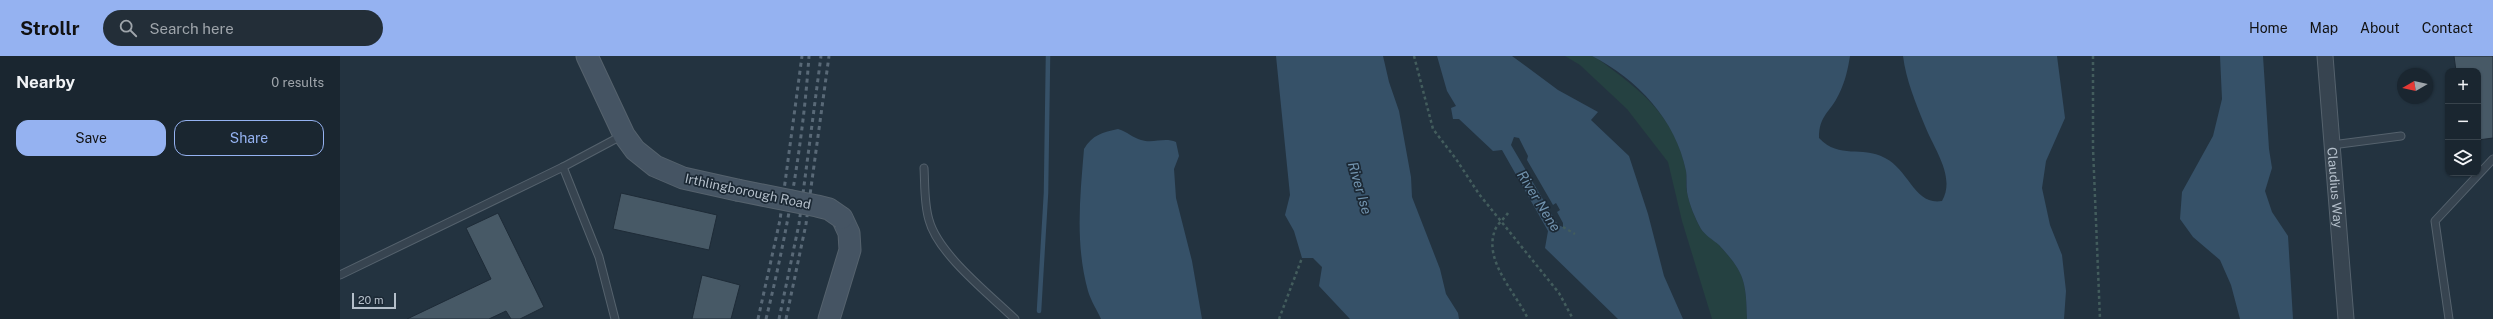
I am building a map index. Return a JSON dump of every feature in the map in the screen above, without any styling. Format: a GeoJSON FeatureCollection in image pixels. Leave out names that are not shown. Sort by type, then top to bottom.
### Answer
{"type":"FeatureCollection","features":[{"type":"Feature","properties":{"kind":"main road","name":"Irthlingborough Road"},"geometry":{"type":"LineString","coordinates":[[587,56],[624,135],[635,150],[654,166],[683,178],[829,209],[842,218],[849,233],[850,250],[829,319]]}},
{"type":"Feature","properties":{"kind":"street","name":"Claudius Way"},"geometry":{"type":"LineString","coordinates":[[2325,56],[2346,319]]}},
{"type":"Feature","properties":{"kind":"lane"},"geometry":{"type":"LineString","coordinates":[[340,275],[564,167],[624,135]]}},
{"type":"Feature","properties":{"kind":"lane"},"geometry":{"type":"LineString","coordinates":[[2332,145],[2401,136]]}},
{"type":"Feature","properties":{"kind":"lane"},"geometry":{"type":"LineString","coordinates":[[2449,319],[2435,221],[2493,159]]}},
{"type":"Feature","properties":{"kind":"lane"},"geometry":{"type":"LineString","coordinates":[[564,167],[599,257],[615,319]]}},
{"type":"Feature","properties":{"kind":"lane"},"geometry":{"type":"LineString","coordinates":[[924,168],[929,219],[938,240],[966,272],[1015,319]]}},
{"type":"Feature","properties":{"kind":"path"},"geometry":{"type":"LineString","coordinates":[[1414,56],[1433,129],[1502,222],[1560,294],[1573,319]]}},
{"type":"Feature","properties":{"kind":"path"},"geometry":{"type":"LineString","coordinates":[[2093,56],[2093,148],[2100,319]]}},
{"type":"Feature","properties":{"kind":"path"},"geometry":{"type":"LineString","coordinates":[[1508,213],[1494,231],[1491,247],[1497,265],[1528,319]]}},
{"type":"Feature","properties":{"kind":"path"},"geometry":{"type":"LineString","coordinates":[[1563,228],[1575,234]]}},
{"type":"Feature","properties":{"kind":"path"},"geometry":{"type":"LineString","coordinates":[[1279,319],[1302,258]]}},
{"type":"Feature","properties":{"kind":"green space"},"geometry":{"type":"Polygon","coordinates":[[[1565,56],[1592,56],[1598,59],[1641,93],[1664,119],[1674,134],[1681,151],[1686,171],[1686,187],[1688,196],[1697,221],[1701,229],[1719,245],[1739,271],[1745,287],[1747,319],[1712,319],[1682,221],[1668,162],[1627,109],[1580,65],[1565,56]]]}},
{"type":"Feature","properties":{"kind":"water","name":"River Ise"},"geometry":{"type":"Polygon","coordinates":[[[1276,56],[1383,56],[1389,82],[1399,111],[1411,177],[1412,197],[1440,269],[1446,294],[1458,313],[1459,319],[1350,319],[1319,286],[1322,267],[1313,258],[1302,258],[1294,231],[1285,215],[1290,195],[1276,56]]]}},
{"type":"Feature","properties":{"kind":"water","name":"River Nene"},"geometry":{"type":"Polygon","coordinates":[[[1437,56],[1512,56],[1558,90],[1598,112],[1591,120],[1629,156],[1648,214],[1664,276],[1683,319],[1618,319],[1545,248],[1548,231],[1502,150],[1493,151],[1459,119],[1453,119],[1451,108],[1456,106],[1447,91],[1437,56]],[[1514,137],[1511,145],[1558,225],[1563,227],[1563,223],[1557,212],[1560,210],[1556,203],[1553,205],[1527,160],[1528,156],[1519,138],[1514,137]]]}},
{"type":"Feature","properties":{"kind":"water"},"geometry":{"type":"Polygon","coordinates":[[[1592,56],[1850,56],[1843,85],[1836,100],[1823,119],[1819,130],[1819,138],[1827,145],[1835,149],[1843,151],[1868,152],[1885,158],[1900,170],[1918,193],[1933,201],[1942,201],[1946,192],[1947,182],[1945,173],[1915,101],[1906,74],[1903,56],[2057,56],[2065,118],[2046,161],[2042,188],[2050,225],[2062,255],[2066,291],[2064,319],[1747,319],[1745,287],[1739,271],[1719,245],[1701,229],[1692,211],[1688,197],[1686,171],[1681,152],[1664,118],[1639,89],[1624,76],[1609,65],[1592,56]]]}},
{"type":"Feature","properties":{"kind":"water"},"geometry":{"type":"Polygon","coordinates":[[[2220,56],[2263,56],[2269,149],[2272,168],[2265,191],[2272,212],[2288,236],[2293,319],[2240,319],[2231,285],[2220,260],[2193,237],[2180,219],[2182,192],[2213,136],[2222,99],[2220,56]]]}},
{"type":"Feature","properties":{"kind":"water"},"geometry":{"type":"Polygon","coordinates":[[[1118,129],[1145,141],[1167,140],[1176,142],[1179,156],[1174,169],[1176,198],[1192,261],[1202,319],[1101,319],[1091,298],[1084,273],[1080,238],[1080,203],[1084,149],[1094,137],[1107,131],[1118,129]]]}},
{"type":"Feature","properties":{"kind":"building"},"geometry":{"type":"Polygon","coordinates":[[[2454,56],[2493,56],[2493,138],[2481,140],[2481,68],[2456,68],[2454,56]]]}},
{"type":"Feature","properties":{"kind":"building"},"geometry":{"type":"Polygon","coordinates":[[[621,193],[717,215],[709,250],[613,229],[621,193]]]}},
{"type":"Feature","properties":{"kind":"building"},"geometry":{"type":"Polygon","coordinates":[[[498,213],[544,307],[520,319],[511,319],[506,311],[489,319],[407,319],[491,279],[466,228],[498,213]]]}},
{"type":"Feature","properties":{"kind":"building"},"geometry":{"type":"Polygon","coordinates":[[[702,275],[740,285],[731,319],[692,319],[702,275]]]}},
{"type":"Feature","properties":{"kind":"waterway"},"geometry":{"type":"LineString","coordinates":[[1039,311],[1046,193],[1048,56]]}},
{"type":"Feature","properties":{"kind":"railway"},"geometry":{"type":"LineString","coordinates":[[758,319],[780,220],[802,56]]}},
{"type":"Feature","properties":{"kind":"railway"},"geometry":{"type":"LineString","coordinates":[[766,319],[781,254],[793,189],[803,122],[809,56]]}},
{"type":"Feature","properties":{"kind":"railway"},"geometry":{"type":"LineString","coordinates":[[779,319],[799,224],[821,56]]}},
{"type":"Feature","properties":{"kind":"railway"},"geometry":{"type":"LineString","coordinates":[[786,319],[806,224],[829,56]]}}]}
